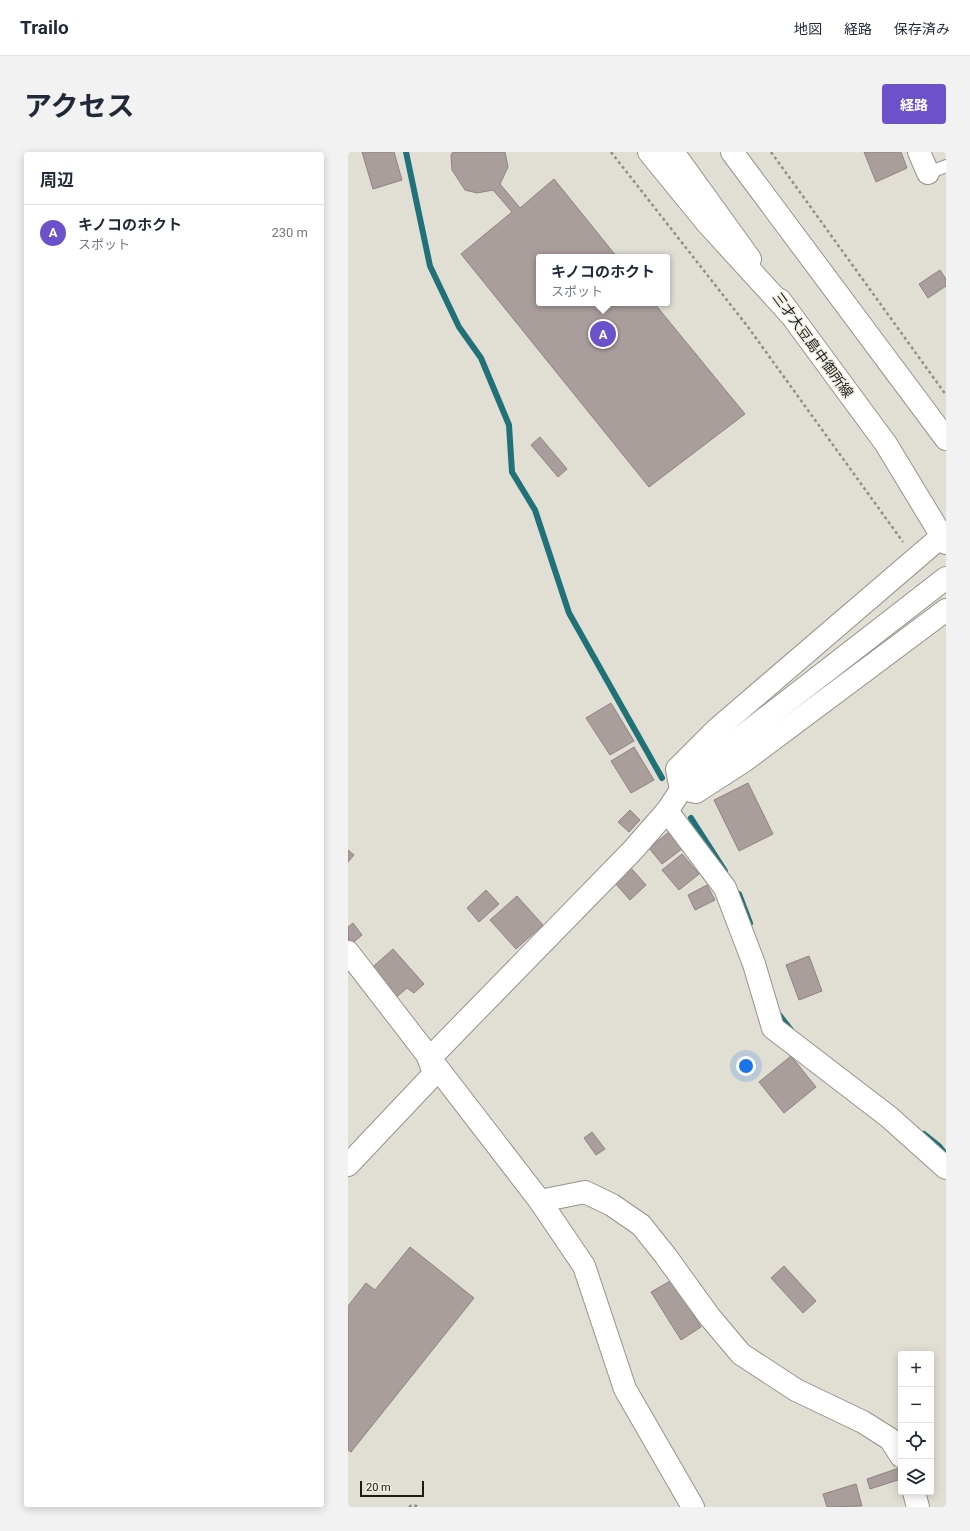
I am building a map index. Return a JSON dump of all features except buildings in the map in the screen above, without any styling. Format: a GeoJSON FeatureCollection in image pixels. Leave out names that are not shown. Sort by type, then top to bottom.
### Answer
{"type":"FeatureCollection","features":[{"type":"Feature","properties":{"kind":"main road"},"geometry":{"type":"LineString","coordinates":[[649,152],[707,223],[791,315]]}},
{"type":"Feature","properties":{"kind":"main road","name":"三才大豆島中御所線"},"geometry":{"type":"LineString","coordinates":[[673,152],[886,444],[944,540]]}},
{"type":"Feature","properties":{"kind":"main road"},"geometry":{"type":"LineString","coordinates":[[732,152],[946,438]]}},
{"type":"Feature","properties":{"kind":"main road"},"geometry":{"type":"LineString","coordinates":[[919,152],[937,169]]}},
{"type":"Feature","properties":{"kind":"main road"},"geometry":{"type":"LineString","coordinates":[[681,790],[678,769],[718,730],[944,540]]}},
{"type":"Feature","properties":{"kind":"main road"},"geometry":{"type":"LineString","coordinates":[[429,1059],[632,850],[667,811],[681,790],[727,748],[946,578]]}},
{"type":"Feature","properties":{"kind":"main road"},"geometry":{"type":"LineString","coordinates":[[681,790],[696,792],[744,761],[946,610]]}},
{"type":"Feature","properties":{"kind":"main road"},"geometry":{"type":"LineString","coordinates":[[667,811],[725,888],[754,964],[773,1028],[888,1117],[946,1168]]}},
{"type":"Feature","properties":{"kind":"main road"},"geometry":{"type":"LineString","coordinates":[[348,952],[540,1202],[584,1266],[625,1389],[693,1507]]}},
{"type":"Feature","properties":{"kind":"main road"},"geometry":{"type":"LineString","coordinates":[[348,1165],[434,1074],[429,1059]]}},
{"type":"Feature","properties":{"kind":"main road"},"geometry":{"type":"LineString","coordinates":[[540,1202],[585,1192],[612,1205],[641,1225],[710,1316],[741,1354],[796,1390],[863,1422],[890,1439],[898,1451]]}},
{"type":"Feature","properties":{"kind":"main road"},"geometry":{"type":"LineString","coordinates":[[915,1495],[918,1507]]}},
{"type":"Feature","properties":{"kind":"path"},"geometry":{"type":"LineString","coordinates":[[611,152],[748,327],[906,546]]}},
{"type":"Feature","properties":{"kind":"path"},"geometry":{"type":"LineString","coordinates":[[771,152],[946,395]]}},
{"type":"Feature","properties":{"kind":"path"},"geometry":{"type":"LineString","coordinates":[[409,1507],[412,1505],[420,1507]]}},
{"type":"Feature","properties":{"kind":"waterway"},"geometry":{"type":"LineString","coordinates":[[406,152],[430,266],[459,327],[481,358],[509,425],[512,472],[535,510],[569,613],[662,778]]}},
{"type":"Feature","properties":{"kind":"waterway"},"geometry":{"type":"LineString","coordinates":[[691,818],[725,871]]}},
{"type":"Feature","properties":{"kind":"waterway"},"geometry":{"type":"LineString","coordinates":[[739,894],[750,923]]}},
{"type":"Feature","properties":{"kind":"waterway"},"geometry":{"type":"LineString","coordinates":[[777,1012],[791,1030]]}},
{"type":"Feature","properties":{"kind":"waterway"},"geometry":{"type":"LineString","coordinates":[[924,1134],[939,1146],[946,1155]]}},
{"type":"Feature","properties":{"kind":"place","name":"キノコのホクト"},"geometry":{"type":"Point","coordinates":[603,334]}}]}
